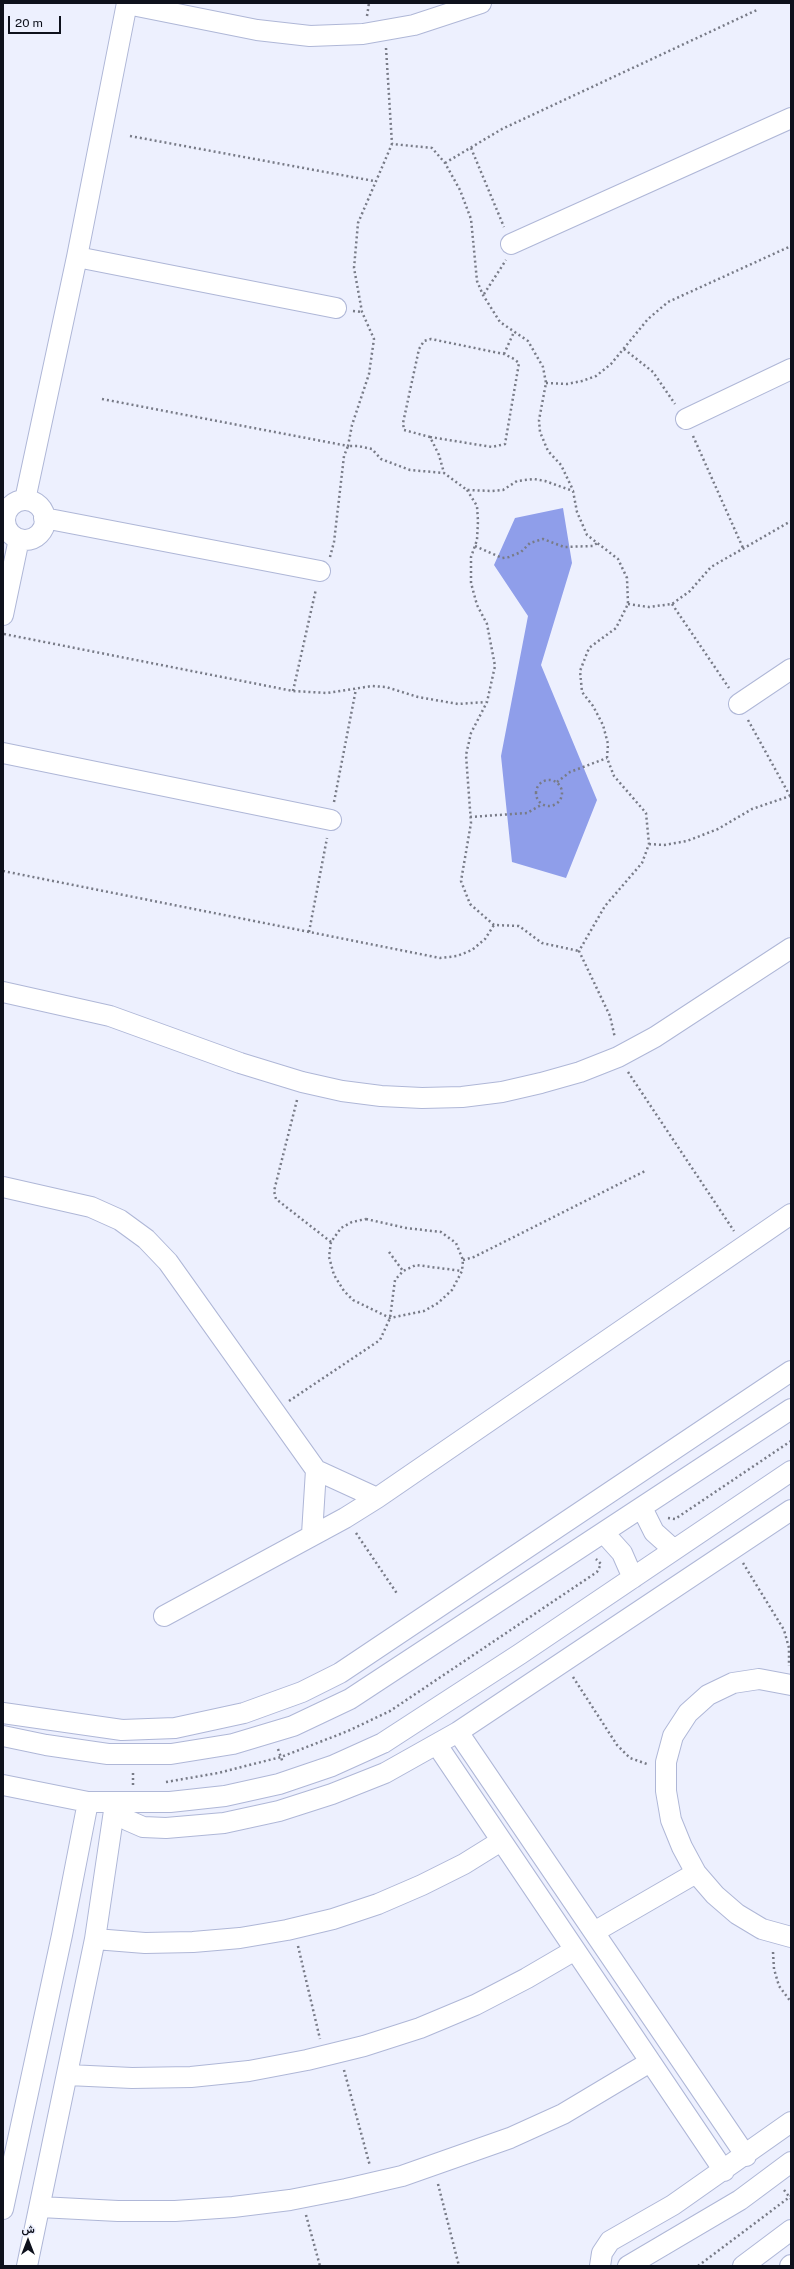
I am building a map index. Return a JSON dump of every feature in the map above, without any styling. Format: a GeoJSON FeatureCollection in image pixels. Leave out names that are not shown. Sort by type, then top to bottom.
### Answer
{"type":"FeatureCollection","features":[{"type":"Feature","properties":{"kind":"street"},"geometry":{"type":"LineString","coordinates":[[3,615],[10,532],[5,520],[7,511],[16,499],[77,257],[127,4],[257,30],[310,36],[363,34],[414,25],[481,3]]}},
{"type":"Feature","properties":{"kind":"street"},"geometry":{"type":"LineString","coordinates":[[511,244],[791,118]]}},
{"type":"Feature","properties":{"kind":"street"},"geometry":{"type":"LineString","coordinates":[[77,257],[336,308]]}},
{"type":"Feature","properties":{"kind":"street"},"geometry":{"type":"LineString","coordinates":[[686,419],[791,369]]}},
{"type":"Feature","properties":{"kind":"street"},"geometry":{"type":"LineString","coordinates":[[10,532],[34,537],[40,532],[44,518],[43,513],[36,504],[16,499]]}},
{"type":"Feature","properties":{"kind":"street"},"geometry":{"type":"LineString","coordinates":[[44,518],[320,571]]}},
{"type":"Feature","properties":{"kind":"street"},"geometry":{"type":"LineString","coordinates":[[739,704],[791,669]]}},
{"type":"Feature","properties":{"kind":"street"},"geometry":{"type":"LineString","coordinates":[[3,753],[331,820]]}},
{"type":"Feature","properties":{"kind":"street"},"geometry":{"type":"LineString","coordinates":[[3,992],[110,1016],[240,1063],[302,1082],[342,1091],[382,1096],[422,1098],[462,1096],[502,1092],[541,1083],[580,1072],[618,1057],[655,1037],[791,948]]}},
{"type":"Feature","properties":{"kind":"street"},"geometry":{"type":"LineString","coordinates":[[3,1187],[91,1207],[120,1220],[146,1239],[168,1262],[316,1470],[377,1498]]}},
{"type":"Feature","properties":{"kind":"street"},"geometry":{"type":"LineString","coordinates":[[164,1616],[312,1534],[345,1518],[377,1498],[791,1214]]}},
{"type":"Feature","properties":{"kind":"street"},"geometry":{"type":"LineString","coordinates":[[3,1713],[122,1730],[176,1728],[244,1713],[302,1692],[340,1673],[791,1372]]}},
{"type":"Feature","properties":{"kind":"street"},"geometry":{"type":"LineString","coordinates":[[3,1736],[46,1745],[108,1754],[171,1754],[233,1744],[294,1726],[350,1699],[791,1409]]}},
{"type":"Feature","properties":{"kind":"street"},"geometry":{"type":"LineString","coordinates":[[312,1534],[316,1470]]}},
{"type":"Feature","properties":{"kind":"street"},"geometry":{"type":"LineString","coordinates":[[3,1785],[88,1802],[115,1804],[170,1802],[225,1796],[289,1780],[332,1766],[383,1743],[520,1654],[791,1471]]}},
{"type":"Feature","properties":{"kind":"street"},"geometry":{"type":"LineString","coordinates":[[751,1498],[770,1524]]}},
{"type":"Feature","properties":{"kind":"street"},"geometry":{"type":"LineString","coordinates":[[642,1508],[654,1532],[674,1550]]}},
{"type":"Feature","properties":{"kind":"street"},"geometry":{"type":"LineString","coordinates":[[115,1804],[127,1820],[143,1828],[224,1823],[279,1811],[332,1794],[384,1772],[437,1745],[458,1732],[791,1510]]}},
{"type":"Feature","properties":{"kind":"street"},"geometry":{"type":"LineString","coordinates":[[604,1533],[622,1553],[633,1578]]}},
{"type":"Feature","properties":{"kind":"street"},"geometry":{"type":"LineString","coordinates":[[520,1654],[538,1678]]}},
{"type":"Feature","properties":{"kind":"street"},"geometry":{"type":"LineString","coordinates":[[783,1935],[762,1929],[737,1914],[715,1895],[696,1873],[682,1847],[671,1820],[666,1791],[666,1762],[677,1730],[688,1713],[708,1695],[732,1683],[759,1679],[788,1684]]}},
{"type":"Feature","properties":{"kind":"street"},"geometry":{"type":"LineString","coordinates":[[458,1732],[746,2156]]}},
{"type":"Feature","properties":{"kind":"street"},"geometry":{"type":"LineString","coordinates":[[437,1745],[724,2171]]}},
{"type":"Feature","properties":{"kind":"street"},"geometry":{"type":"LineString","coordinates":[[3,2210],[58,1957],[88,1802]]}},
{"type":"Feature","properties":{"kind":"street"},"geometry":{"type":"LineString","coordinates":[[27,2266],[68,2075],[95,1939],[115,1804]]}},
{"type":"Feature","properties":{"kind":"street"},"geometry":{"type":"LineString","coordinates":[[95,1939],[145,1943],[193,1942],[240,1938],[293,1928],[333,1918],[414,1888],[464,1864],[502,1841]]}},
{"type":"Feature","properties":{"kind":"street"},"geometry":{"type":"LineString","coordinates":[[594,1932],[696,1873]]}},
{"type":"Feature","properties":{"kind":"street"},"geometry":{"type":"LineString","coordinates":[[68,2075],[132,2078],[191,2077],[249,2071],[332,2054],[420,2028],[475,2005],[527,1978],[575,1950]]}},
{"type":"Feature","properties":{"kind":"street"},"geometry":{"type":"LineString","coordinates":[[40,2207],[118,2211],[176,2211],[233,2207],[301,2198],[374,2182],[433,2166],[510,2138],[563,2114],[650,2062]]}},
{"type":"Feature","properties":{"kind":"street"},"geometry":{"type":"LineString","coordinates":[[600,2266],[602,2253],[610,2241],[673,2205],[746,2156],[791,2122]]}},
{"type":"Feature","properties":{"kind":"street"},"geometry":{"type":"LineString","coordinates":[[628,2266],[740,2200],[791,2162]]}},
{"type":"Feature","properties":{"kind":"street"},"geometry":{"type":"LineString","coordinates":[[743,2266],[791,2230]]}},
{"type":"Feature","properties":{"kind":"path"},"geometry":{"type":"LineString","coordinates":[[445,163],[502,129],[759,9]]}},
{"type":"Feature","properties":{"kind":"path"},"geometry":{"type":"LineString","coordinates":[[293,691],[320,571],[332,554],[344,456],[348,446],[352,425],[369,374],[374,339],[362,312],[354,268],[358,223],[374,181],[392,144],[384,30]]}},
{"type":"Feature","properties":{"kind":"path"},"geometry":{"type":"LineString","coordinates":[[130,136],[374,181]]}},
{"type":"Feature","properties":{"kind":"path"},"geometry":{"type":"LineString","coordinates":[[392,144],[432,148],[445,163],[460,190],[471,219],[477,281],[483,295],[500,322],[528,341],[543,367],[546,383],[539,420],[540,432],[548,451],[561,465],[573,491],[578,512],[587,534],[599,542],[618,559],[627,578],[628,604],[616,628],[589,648],[580,671],[582,692],[593,706],[603,725],[608,744],[607,758],[614,776],[646,813],[649,844],[642,863],[605,906],[579,951]]}},
{"type":"Feature","properties":{"kind":"path"},"geometry":{"type":"LineString","coordinates":[[470,148],[511,244],[503,267],[483,295]]}},
{"type":"Feature","properties":{"kind":"path"},"geometry":{"type":"LineString","coordinates":[[546,383],[567,384],[582,382],[596,376],[611,364],[624,350],[648,319],[668,302],[791,246]]}},
{"type":"Feature","properties":{"kind":"path"},"geometry":{"type":"LineString","coordinates":[[504,354],[514,332]]}},
{"type":"Feature","properties":{"kind":"path"},"geometry":{"type":"LineString","coordinates":[[431,339],[504,354],[519,363],[505,444],[492,447],[430,437],[404,430],[403,423],[419,349],[424,341],[431,339]]}},
{"type":"Feature","properties":{"kind":"path"},"geometry":{"type":"LineString","coordinates":[[624,350],[653,372],[686,419],[743,548]]}},
{"type":"Feature","properties":{"kind":"path"},"geometry":{"type":"LineString","coordinates":[[102,399],[348,446],[372,449],[381,459],[410,470],[444,473],[467,490],[477,506],[478,521],[475,546],[471,557],[471,583],[477,605],[487,624],[495,666],[487,702],[470,733],[466,755],[470,817],[460,881],[470,904],[494,925],[519,926],[542,944],[579,951]]}},
{"type":"Feature","properties":{"kind":"path"},"geometry":{"type":"LineString","coordinates":[[430,437],[439,455],[444,473]]}},
{"type":"Feature","properties":{"kind":"path"},"geometry":{"type":"LineString","coordinates":[[467,490],[503,490],[517,481],[534,479],[545,481],[573,491]]}},
{"type":"Feature","properties":{"kind":"path"},"geometry":{"type":"LineString","coordinates":[[628,604],[649,607],[672,604],[690,591],[711,567],[791,521]]}},
{"type":"Feature","properties":{"kind":"path"},"geometry":{"type":"LineString","coordinates":[[475,546],[502,558],[509,558],[521,552],[530,543],[543,539],[564,547],[593,546],[599,542]]}},
{"type":"Feature","properties":{"kind":"path"},"geometry":{"type":"LineString","coordinates":[[649,844],[664,845],[688,841],[718,830],[752,809],[790,796],[739,704],[672,604]]}},
{"type":"Feature","properties":{"kind":"path"},"geometry":{"type":"LineString","coordinates":[[3,634],[293,691],[327,693],[372,686],[386,687],[418,697],[458,704],[487,702]]}},
{"type":"Feature","properties":{"kind":"path"},"geometry":{"type":"LineString","coordinates":[[557,782],[563,792],[559,803],[548,807],[542,805],[536,794],[536,789],[545,780],[557,782],[570,772],[607,758]]}},
{"type":"Feature","properties":{"kind":"path"},"geometry":{"type":"LineString","coordinates":[[470,817],[527,813],[542,805]]}},
{"type":"Feature","properties":{"kind":"path"},"geometry":{"type":"LineString","coordinates":[[3,870],[440,958],[457,956],[472,950],[485,939],[494,925]]}},
{"type":"Feature","properties":{"kind":"path"},"geometry":{"type":"LineString","coordinates":[[579,951],[610,1016],[618,1057],[744,1246]]}},
{"type":"Feature","properties":{"kind":"path"},"geometry":{"type":"LineString","coordinates":[[302,1082],[274,1190],[276,1199],[331,1242]]}},
{"type":"Feature","properties":{"kind":"path"},"geometry":{"type":"LineString","coordinates":[[463,1260],[474,1257],[645,1172]]}},
{"type":"Feature","properties":{"kind":"path"},"geometry":{"type":"LineString","coordinates":[[366,1219],[406,1228],[441,1232],[456,1243],[463,1260],[462,1271],[452,1290],[438,1303],[424,1311],[390,1318],[353,1300],[344,1291],[334,1275],[329,1257],[331,1242],[340,1228],[352,1222],[366,1219]]}},
{"type":"Feature","properties":{"kind":"path"},"geometry":{"type":"LineString","coordinates":[[389,1252],[403,1271]]}},
{"type":"Feature","properties":{"kind":"path"},"geometry":{"type":"LineString","coordinates":[[274,1411],[380,1340],[390,1318],[395,1280],[403,1271],[416,1266],[462,1271]]}},
{"type":"Feature","properties":{"kind":"path"},"geometry":{"type":"LineString","coordinates":[[345,1518],[398,1595]]}},
{"type":"Feature","properties":{"kind":"path"},"geometry":{"type":"LineString","coordinates":[[734,1548],[784,1630],[789,1659],[788,1684]]}},
{"type":"Feature","properties":{"kind":"path"},"geometry":{"type":"LineString","coordinates":[[563,1662],[617,1745],[630,1758],[648,1764],[666,1762]]}},
{"type":"Feature","properties":{"kind":"path"},"geometry":{"type":"LineString","coordinates":[[271,1733],[289,1780]]}},
{"type":"Feature","properties":{"kind":"path"},"geometry":{"type":"LineString","coordinates":[[133,1773],[134,1787]]}},
{"type":"Feature","properties":{"kind":"path"},"geometry":{"type":"LineString","coordinates":[[293,1928],[374,2182]]}},
{"type":"Feature","properties":{"kind":"path"},"geometry":{"type":"LineString","coordinates":[[783,1935],[773,1951],[774,1969],[779,1986],[791,2002]]}},
{"type":"Feature","properties":{"kind":"path"},"geometry":{"type":"LineString","coordinates":[[433,2166],[459,2266]]}},
{"type":"Feature","properties":{"kind":"path"},"geometry":{"type":"LineString","coordinates":[[698,2266],[791,2196]]}},
{"type":"Feature","properties":{"kind":"path"},"geometry":{"type":"LineString","coordinates":[[301,2198],[320,2266]]}},
{"type":"Feature","properties":{"kind":"water"},"geometry":{"type":"Polygon","coordinates":[[[563,508],[572,563],[541,665],[597,800],[566,878],[512,862],[501,756],[528,616],[494,565],[515,518],[563,508]]]}}]}
